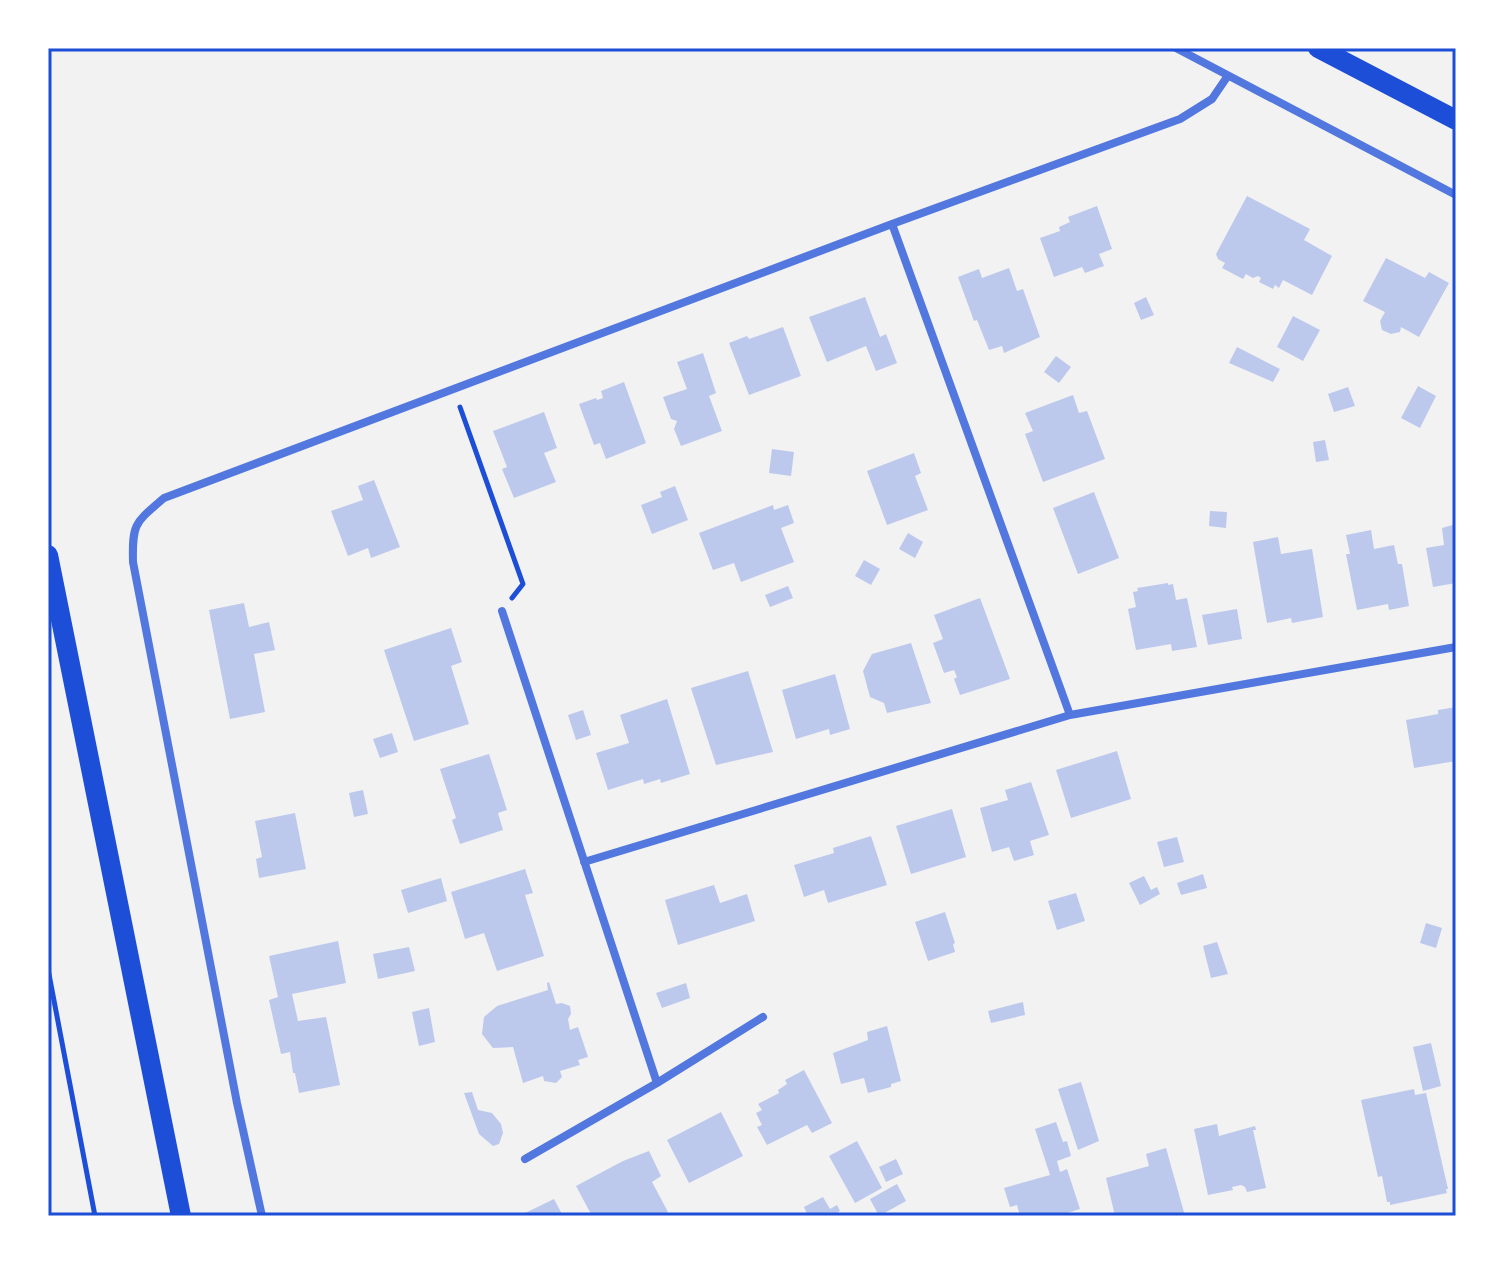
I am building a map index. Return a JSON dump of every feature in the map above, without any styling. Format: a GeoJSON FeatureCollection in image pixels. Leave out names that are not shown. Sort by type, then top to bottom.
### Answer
{"type":"FeatureCollection","features":[{"type":"Feature","properties":{"kind":"main road"},"geometry":{"type":"LineString","coordinates":[[1318,48],[1456,120]]}},
{"type":"Feature","properties":{"kind":"main road"},"geometry":{"type":"LineString","coordinates":[[48,555],[181,1216]]}},
{"type":"Feature","properties":{"kind":"street"},"geometry":{"type":"LineString","coordinates":[[1176,48],[1456,195]]}},
{"type":"Feature","properties":{"kind":"street"},"geometry":{"type":"LineString","coordinates":[[262,1216],[237,1103],[133,562],[133,534],[138,520],[164,498],[1180,119],[1212,99],[1227,77]]}},
{"type":"Feature","properties":{"kind":"street"},"geometry":{"type":"LineString","coordinates":[[892,224],[1070,715]]}},
{"type":"Feature","properties":{"kind":"street"},"geometry":{"type":"LineString","coordinates":[[502,611],[657,1083]]}},
{"type":"Feature","properties":{"kind":"street"},"geometry":{"type":"LineString","coordinates":[[584,862],[1070,715],[1456,647]]}},
{"type":"Feature","properties":{"kind":"street"},"geometry":{"type":"LineString","coordinates":[[525,1159],[763,1017]]}},
{"type":"Feature","properties":{"kind":"path"},"geometry":{"type":"LineString","coordinates":[[453,389],[523,584],[502,611]]}},
{"type":"Feature","properties":{"kind":"path"},"geometry":{"type":"LineString","coordinates":[[48,969],[95,1216]]}},
{"type":"Feature","properties":{"kind":"building"},"geometry":{"type":"Polygon","coordinates":[[[1247,196],[1310,229],[1304,240],[1332,256],[1312,295],[1283,280],[1279,288],[1275,285],[1273,289],[1259,282],[1261,278],[1258,276],[1253,278],[1246,274],[1243,279],[1222,268],[1225,263],[1216,254],[1247,196]]]}},
{"type":"Feature","properties":{"kind":"building"},"geometry":{"type":"Polygon","coordinates":[[[1097,206],[1112,249],[1099,254],[1104,266],[1085,273],[1082,267],[1054,277],[1040,238],[1060,231],[1059,227],[1070,222],[1068,217],[1097,206]]]}},
{"type":"Feature","properties":{"kind":"building"},"geometry":{"type":"Polygon","coordinates":[[[1386,258],[1425,278],[1429,272],[1449,283],[1419,337],[1401,327],[1400,332],[1391,334],[1382,330],[1380,321],[1385,312],[1363,301],[1386,258]]]}},
{"type":"Feature","properties":{"kind":"building"},"geometry":{"type":"Polygon","coordinates":[[[1009,268],[1017,291],[1023,289],[1040,337],[1004,353],[1002,346],[989,350],[977,320],[974,321],[958,277],[979,269],[982,278],[1009,268]]]}},
{"type":"Feature","properties":{"kind":"building"},"geometry":{"type":"Polygon","coordinates":[[[865,297],[880,337],[886,334],[897,363],[876,371],[866,346],[827,362],[809,317],[865,297]]]}},
{"type":"Feature","properties":{"kind":"building"},"geometry":{"type":"Polygon","coordinates":[[[1146,297],[1154,315],[1141,320],[1134,303],[1146,297]]]}},
{"type":"Feature","properties":{"kind":"building"},"geometry":{"type":"Polygon","coordinates":[[[1293,316],[1320,330],[1303,361],[1277,347],[1293,316]]]}},
{"type":"Feature","properties":{"kind":"building"},"geometry":{"type":"Polygon","coordinates":[[[783,327],[801,376],[749,395],[729,343],[783,327]]]}},
{"type":"Feature","properties":{"kind":"building"},"geometry":{"type":"Polygon","coordinates":[[[1237,347],[1280,369],[1273,382],[1229,363],[1237,347]]]}},
{"type":"Feature","properties":{"kind":"building"},"geometry":{"type":"Polygon","coordinates":[[[703,353],[716,393],[709,396],[722,431],[681,446],[674,429],[677,421],[671,419],[663,397],[687,389],[677,362],[703,353]]]}},
{"type":"Feature","properties":{"kind":"building"},"geometry":{"type":"Polygon","coordinates":[[[1056,356],[1071,367],[1059,383],[1044,372],[1056,356]]]}},
{"type":"Feature","properties":{"kind":"building"},"geometry":{"type":"Polygon","coordinates":[[[624,382],[646,443],[606,459],[600,443],[594,445],[579,404],[603,398],[601,391],[624,382]]]}},
{"type":"Feature","properties":{"kind":"building"},"geometry":{"type":"Polygon","coordinates":[[[1418,386],[1436,396],[1420,428],[1401,418],[1418,386]]]}},
{"type":"Feature","properties":{"kind":"building"},"geometry":{"type":"Polygon","coordinates":[[[1348,387],[1355,406],[1334,412],[1328,394],[1348,387]]]}},
{"type":"Feature","properties":{"kind":"building"},"geometry":{"type":"Polygon","coordinates":[[[1073,395],[1079,413],[1087,411],[1105,459],[1043,482],[1025,434],[1033,431],[1025,413],[1073,395]]]}},
{"type":"Feature","properties":{"kind":"building"},"geometry":{"type":"Polygon","coordinates":[[[544,412],[557,448],[544,453],[556,482],[514,498],[502,469],[507,467],[493,431],[544,412]]]}},
{"type":"Feature","properties":{"kind":"building"},"geometry":{"type":"Polygon","coordinates":[[[1325,440],[1329,460],[1316,462],[1313,442],[1325,440]]]}},
{"type":"Feature","properties":{"kind":"building"},"geometry":{"type":"Polygon","coordinates":[[[772,449],[794,452],[791,476],[769,473],[772,449]]]}},
{"type":"Feature","properties":{"kind":"building"},"geometry":{"type":"Polygon","coordinates":[[[914,453],[921,473],[915,476],[928,510],[887,525],[867,471],[914,453]]]}},
{"type":"Feature","properties":{"kind":"building"},"geometry":{"type":"Polygon","coordinates":[[[374,480],[400,547],[371,558],[368,548],[348,556],[331,511],[363,500],[358,486],[374,480]]]}},
{"type":"Feature","properties":{"kind":"building"},"geometry":{"type":"Polygon","coordinates":[[[675,486],[688,520],[652,534],[641,505],[662,497],[660,492],[675,486]]]}},
{"type":"Feature","properties":{"kind":"building"},"geometry":{"type":"Polygon","coordinates":[[[1094,492],[1119,558],[1078,574],[1053,508],[1094,492]]]}},
{"type":"Feature","properties":{"kind":"building"},"geometry":{"type":"Polygon","coordinates":[[[773,505],[774,510],[788,505],[794,523],[781,528],[794,562],[741,582],[734,563],[713,570],[699,533],[773,505]]]}},
{"type":"Feature","properties":{"kind":"building"},"geometry":{"type":"Polygon","coordinates":[[[1210,511],[1227,512],[1226,528],[1209,526],[1210,511]]]}},
{"type":"Feature","properties":{"kind":"building"},"geometry":{"type":"Polygon","coordinates":[[[1456,524],[1456,583],[1433,587],[1426,548],[1444,545],[1442,528],[1456,524]]]}},
{"type":"Feature","properties":{"kind":"building"},"geometry":{"type":"Polygon","coordinates":[[[1371,530],[1374,549],[1394,545],[1398,564],[1402,564],[1409,606],[1389,610],[1388,604],[1357,610],[1346,554],[1350,554],[1346,535],[1371,530]]]}},
{"type":"Feature","properties":{"kind":"building"},"geometry":{"type":"Polygon","coordinates":[[[908,533],[923,542],[915,558],[899,549],[908,533]]]}},
{"type":"Feature","properties":{"kind":"building"},"geometry":{"type":"Polygon","coordinates":[[[1278,537],[1281,554],[1312,549],[1323,617],[1292,623],[1291,618],[1267,623],[1253,542],[1278,537]]]}},
{"type":"Feature","properties":{"kind":"building"},"geometry":{"type":"Polygon","coordinates":[[[864,560],[880,569],[871,585],[855,576],[864,560]]]}},
{"type":"Feature","properties":{"kind":"building"},"geometry":{"type":"Polygon","coordinates":[[[1173,584],[1176,600],[1187,598],[1197,647],[1172,651],[1171,644],[1136,650],[1128,609],[1136,607],[1133,592],[1138,591],[1137,588],[1173,584]]]}},
{"type":"Feature","properties":{"kind":"building"},"geometry":{"type":"Polygon","coordinates":[[[788,586],[793,598],[770,607],[765,595],[788,586]]]}},
{"type":"Feature","properties":{"kind":"building"},"geometry":{"type":"Polygon","coordinates":[[[980,598],[1010,679],[960,695],[954,670],[944,673],[933,643],[943,639],[934,615],[980,598]]]}},
{"type":"Feature","properties":{"kind":"building"},"geometry":{"type":"Polygon","coordinates":[[[244,603],[249,627],[269,622],[275,650],[254,654],[265,712],[230,719],[209,610],[244,603]]]}},
{"type":"Feature","properties":{"kind":"building"},"geometry":{"type":"Polygon","coordinates":[[[1237,609],[1242,639],[1208,645],[1202,615],[1237,609]]]}},
{"type":"Feature","properties":{"kind":"building"},"geometry":{"type":"Polygon","coordinates":[[[451,628],[462,662],[451,666],[469,724],[414,741],[384,650],[451,628]]]}},
{"type":"Feature","properties":{"kind":"building"},"geometry":{"type":"Polygon","coordinates":[[[911,643],[931,703],[887,713],[884,703],[870,697],[863,671],[872,654],[911,643]]]}},
{"type":"Feature","properties":{"kind":"building"},"geometry":{"type":"Polygon","coordinates":[[[748,671],[773,752],[716,765],[691,688],[748,671]]]}},
{"type":"Feature","properties":{"kind":"building"},"geometry":{"type":"Polygon","coordinates":[[[835,674],[850,729],[830,735],[829,729],[796,739],[782,690],[835,674]]]}},
{"type":"Feature","properties":{"kind":"building"},"geometry":{"type":"Polygon","coordinates":[[[667,699],[690,774],[661,783],[660,779],[644,784],[643,779],[608,790],[596,753],[629,743],[620,715],[667,699]]]}},
{"type":"Feature","properties":{"kind":"building"},"geometry":{"type":"Polygon","coordinates":[[[1456,707],[1456,761],[1414,768],[1406,720],[1456,707]]]}},
{"type":"Feature","properties":{"kind":"building"},"geometry":{"type":"Polygon","coordinates":[[[583,710],[591,735],[576,740],[568,715],[583,710]]]}},
{"type":"Feature","properties":{"kind":"building"},"geometry":{"type":"Polygon","coordinates":[[[392,733],[398,752],[380,758],[373,739],[392,733]]]}},
{"type":"Feature","properties":{"kind":"building"},"geometry":{"type":"Polygon","coordinates":[[[1117,751],[1131,799],[1071,818],[1056,770],[1117,751]]]}},
{"type":"Feature","properties":{"kind":"building"},"geometry":{"type":"Polygon","coordinates":[[[489,754],[507,810],[498,813],[503,830],[460,844],[452,820],[456,818],[440,769],[489,754]]]}},
{"type":"Feature","properties":{"kind":"building"},"geometry":{"type":"Polygon","coordinates":[[[1031,782],[1049,835],[1030,841],[1034,855],[1014,861],[1009,847],[992,852],[980,808],[1008,800],[1005,790],[1031,782]]]}},
{"type":"Feature","properties":{"kind":"building"},"geometry":{"type":"Polygon","coordinates":[[[363,790],[368,814],[354,817],[349,793],[363,790]]]}},
{"type":"Feature","properties":{"kind":"building"},"geometry":{"type":"Polygon","coordinates":[[[952,809],[966,857],[911,874],[896,826],[952,809]]]}},
{"type":"Feature","properties":{"kind":"building"},"geometry":{"type":"Polygon","coordinates":[[[295,813],[306,869],[259,878],[256,859],[262,857],[255,821],[295,813]]]}},
{"type":"Feature","properties":{"kind":"building"},"geometry":{"type":"Polygon","coordinates":[[[871,836],[887,885],[828,903],[824,890],[804,897],[794,865],[834,853],[833,848],[871,836]]]}},
{"type":"Feature","properties":{"kind":"building"},"geometry":{"type":"Polygon","coordinates":[[[1177,837],[1184,862],[1164,867],[1157,842],[1177,837]]]}},
{"type":"Feature","properties":{"kind":"building"},"geometry":{"type":"Polygon","coordinates":[[[525,869],[533,893],[525,895],[544,956],[497,971],[484,933],[465,939],[451,892],[525,869]]]}},
{"type":"Feature","properties":{"kind":"building"},"geometry":{"type":"Polygon","coordinates":[[[1203,874],[1207,888],[1181,895],[1177,883],[1203,874]]]}},
{"type":"Feature","properties":{"kind":"building"},"geometry":{"type":"Polygon","coordinates":[[[1144,876],[1151,890],[1157,887],[1160,894],[1140,905],[1129,883],[1144,876]]]}},
{"type":"Feature","properties":{"kind":"building"},"geometry":{"type":"Polygon","coordinates":[[[441,878],[447,901],[408,913],[401,890],[441,878]]]}},
{"type":"Feature","properties":{"kind":"building"},"geometry":{"type":"Polygon","coordinates":[[[714,885],[720,903],[747,894],[755,921],[678,945],[665,900],[714,885]]]}},
{"type":"Feature","properties":{"kind":"building"},"geometry":{"type":"Polygon","coordinates":[[[1076,893],[1085,921],[1057,930],[1048,901],[1076,893]]]}},
{"type":"Feature","properties":{"kind":"building"},"geometry":{"type":"Polygon","coordinates":[[[945,912],[955,952],[928,961],[915,922],[945,912]]]}},
{"type":"Feature","properties":{"kind":"building"},"geometry":{"type":"Polygon","coordinates":[[[1426,923],[1442,928],[1436,948],[1420,943],[1426,923]]]}},
{"type":"Feature","properties":{"kind":"building"},"geometry":{"type":"Polygon","coordinates":[[[338,941],[346,983],[292,994],[298,1021],[326,1017],[340,1085],[299,1093],[290,1052],[281,1054],[269,1000],[278,997],[269,956],[338,941]]]}},
{"type":"Feature","properties":{"kind":"building"},"geometry":{"type":"Polygon","coordinates":[[[1217,942],[1228,974],[1211,978],[1203,946],[1217,942]]]}},
{"type":"Feature","properties":{"kind":"building"},"geometry":{"type":"Polygon","coordinates":[[[409,947],[415,971],[378,979],[373,954],[409,947]]]}},
{"type":"Feature","properties":{"kind":"building"},"geometry":{"type":"Polygon","coordinates":[[[549,982],[556,1004],[570,1006],[570,1030],[578,1027],[588,1057],[578,1060],[580,1065],[560,1071],[562,1077],[556,1083],[544,1081],[543,1076],[523,1083],[513,1047],[493,1048],[482,1034],[484,1017],[497,1006],[548,990],[549,982]]]}},
{"type":"Feature","properties":{"kind":"building"},"geometry":{"type":"Polygon","coordinates":[[[686,983],[690,998],[662,1008],[656,993],[686,983]]]}},
{"type":"Feature","properties":{"kind":"building"},"geometry":{"type":"Polygon","coordinates":[[[1023,1002],[1025,1015],[991,1023],[988,1011],[1023,1002]]]}},
{"type":"Feature","properties":{"kind":"building"},"geometry":{"type":"Polygon","coordinates":[[[429,1008],[435,1042],[419,1046],[412,1012],[429,1008]]]}},
{"type":"Feature","properties":{"kind":"building"},"geometry":{"type":"Polygon","coordinates":[[[887,1026],[901,1081],[868,1093],[864,1078],[841,1084],[833,1053],[868,1040],[867,1032],[887,1026]]]}},
{"type":"Feature","properties":{"kind":"building"},"geometry":{"type":"Polygon","coordinates":[[[1431,1043],[1441,1086],[1423,1091],[1413,1047],[1431,1043]]]}},
{"type":"Feature","properties":{"kind":"building"},"geometry":{"type":"Polygon","coordinates":[[[804,1070],[832,1123],[812,1133],[807,1125],[767,1145],[757,1127],[762,1125],[756,1113],[762,1110],[758,1104],[779,1093],[778,1090],[787,1084],[785,1080],[804,1070]]]}},
{"type":"Feature","properties":{"kind":"building"},"geometry":{"type":"Polygon","coordinates":[[[1081,1082],[1099,1141],[1078,1150],[1058,1089],[1081,1082]]]}},
{"type":"Feature","properties":{"kind":"building"},"geometry":{"type":"Polygon","coordinates":[[[1414,1089],[1415,1095],[1426,1093],[1448,1189],[1447,1193],[1390,1205],[1382,1176],[1378,1177],[1361,1100],[1414,1089]]]}},
{"type":"Feature","properties":{"kind":"building"},"geometry":{"type":"Polygon","coordinates":[[[472,1092],[478,1110],[492,1113],[501,1124],[503,1133],[499,1144],[493,1146],[479,1134],[464,1093],[472,1092]]]}},
{"type":"Feature","properties":{"kind":"building"},"geometry":{"type":"Polygon","coordinates":[[[721,1112],[743,1156],[689,1183],[667,1140],[721,1112]]]}},
{"type":"Feature","properties":{"kind":"building"},"geometry":{"type":"Polygon","coordinates":[[[1056,1122],[1071,1156],[1057,1161],[1060,1172],[1067,1169],[1080,1209],[1065,1216],[1020,1216],[1017,1205],[1010,1207],[1004,1188],[1050,1175],[1035,1129],[1056,1122]]]}},
{"type":"Feature","properties":{"kind":"building"},"geometry":{"type":"Polygon","coordinates":[[[1217,1124],[1219,1136],[1255,1126],[1256,1130],[1253,1130],[1266,1188],[1247,1192],[1241,1185],[1232,1187],[1233,1190],[1208,1195],[1194,1129],[1217,1124]]]}},
{"type":"Feature","properties":{"kind":"building"},"geometry":{"type":"Polygon","coordinates":[[[857,1141],[882,1188],[855,1203],[829,1156],[857,1141]]]}},
{"type":"Feature","properties":{"kind":"building"},"geometry":{"type":"Polygon","coordinates":[[[1166,1148],[1185,1216],[1115,1216],[1106,1178],[1149,1166],[1146,1154],[1166,1148]]]}},
{"type":"Feature","properties":{"kind":"building"},"geometry":{"type":"Polygon","coordinates":[[[649,1151],[661,1176],[652,1182],[668,1212],[661,1216],[592,1216],[576,1186],[649,1151]]]}},
{"type":"Feature","properties":{"kind":"building"},"geometry":{"type":"Polygon","coordinates":[[[896,1159],[903,1174],[886,1182],[879,1167],[896,1159]]]}},
{"type":"Feature","properties":{"kind":"building"},"geometry":{"type":"Polygon","coordinates":[[[897,1184],[906,1201],[879,1216],[870,1199],[897,1184]]]}},
{"type":"Feature","properties":{"kind":"building"},"geometry":{"type":"Polygon","coordinates":[[[823,1197],[830,1209],[837,1205],[840,1211],[832,1216],[808,1216],[804,1207],[823,1197]]]}},
{"type":"Feature","properties":{"kind":"building"},"geometry":{"type":"Polygon","coordinates":[[[554,1199],[563,1216],[519,1216],[554,1199]]]}}]}
